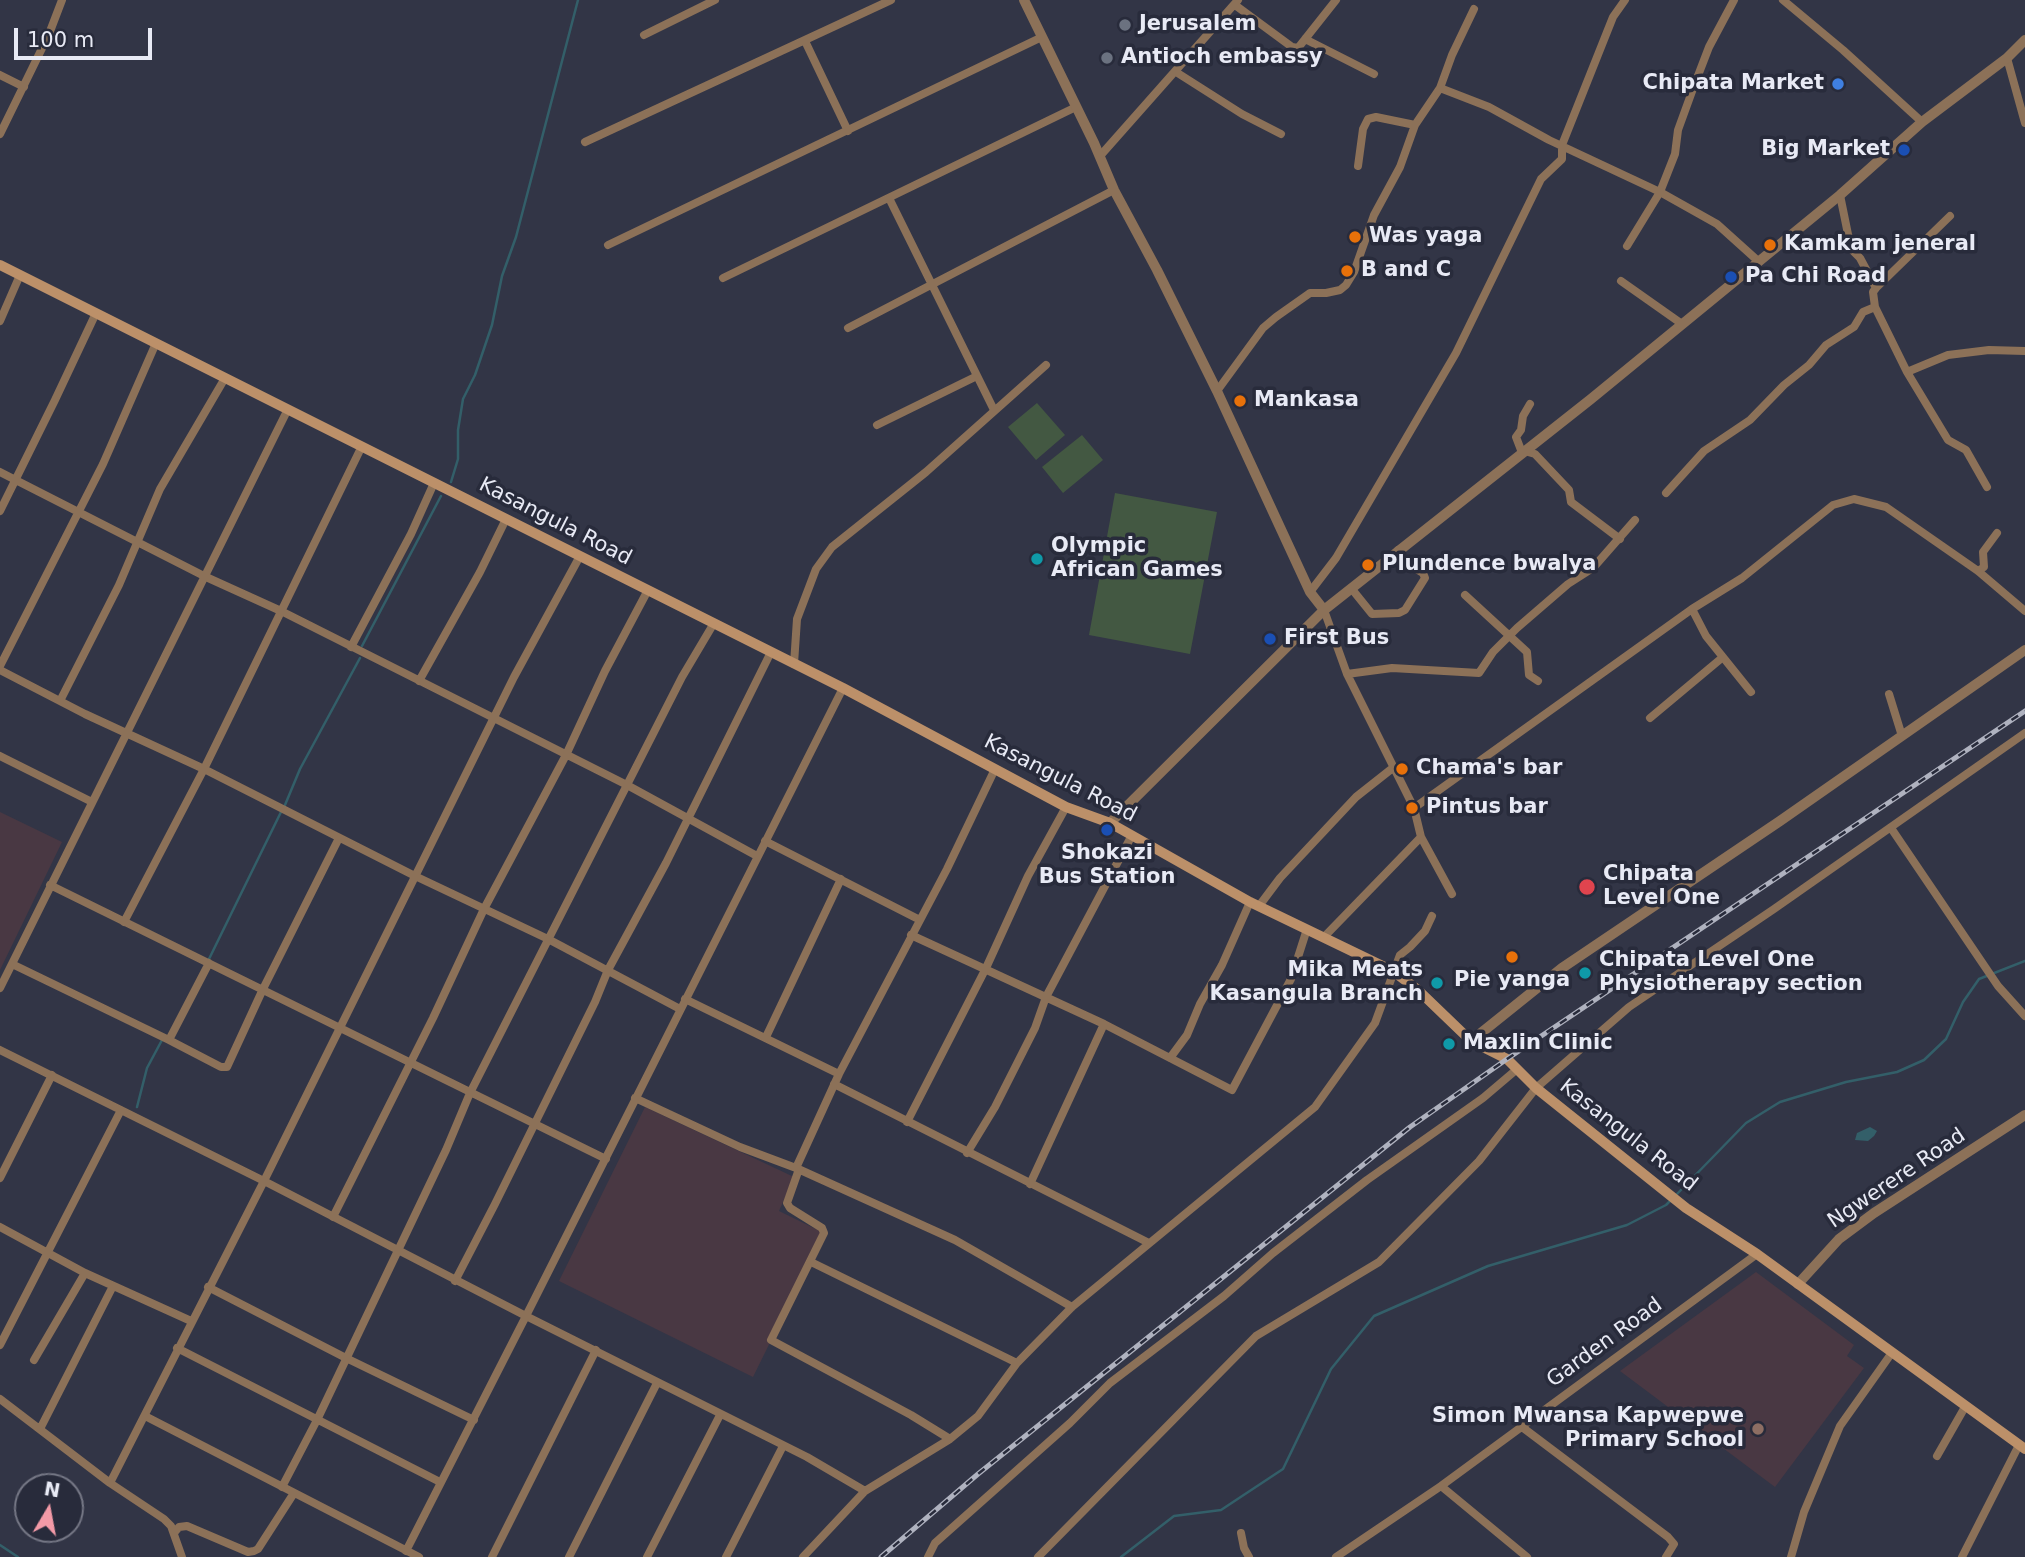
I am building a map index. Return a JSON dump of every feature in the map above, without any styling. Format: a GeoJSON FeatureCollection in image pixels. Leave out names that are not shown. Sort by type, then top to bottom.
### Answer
{"type":"FeatureCollection","features":[{"type":"Feature","properties":{"kind":"main road","name":"Kasangula Road"},"geometry":{"type":"LineString","coordinates":[[0,265],[843,688],[1066,807],[1110,823],[1254,904],[1393,971],[1418,990],[1471,1041],[1507,1059],[1536,1088],[1686,1208],[1756,1254],[2022,1447]]}},
{"type":"Feature","properties":{"kind":"street"},"geometry":{"type":"LineString","coordinates":[[0,134],[62,0]]}},
{"type":"Feature","properties":{"kind":"street"},"geometry":{"type":"LineString","coordinates":[[644,35],[715,0]]}},
{"type":"Feature","properties":{"kind":"street"},"geometry":{"type":"LineString","coordinates":[[585,142],[891,0]]}},
{"type":"Feature","properties":{"kind":"street"},"geometry":{"type":"LineString","coordinates":[[1024,0],[1114,190],[1217,391],[1310,592],[1324,610],[1347,674],[1414,808],[1421,837],[1452,894]]}},
{"type":"Feature","properties":{"kind":"street"},"geometry":{"type":"LineString","coordinates":[[1100,156],[1236,3],[1292,47],[1298,48],[1336,0]]}},
{"type":"Feature","properties":{"kind":"street"},"geometry":{"type":"LineString","coordinates":[[1310,592],[1324,570],[1336,558],[1456,353],[1541,179],[1562,159],[1562,145],[1613,17],[1625,0]]}},
{"type":"Feature","properties":{"kind":"street"},"geometry":{"type":"LineString","coordinates":[[1627,246],[1660,191],[1675,154],[1678,130],[1709,47],[1734,0]]}},
{"type":"Feature","properties":{"kind":"street"},"geometry":{"type":"LineString","coordinates":[[1783,0],[1922,122]]}},
{"type":"Feature","properties":{"kind":"street"},"geometry":{"type":"LineString","coordinates":[[1217,391],[1263,328],[1276,317],[1310,293],[1340,290],[1346,285],[1354,272],[1374,215],[1400,167],[1415,125],[1440,88],[1474,9]]}},
{"type":"Feature","properties":{"kind":"street"},"geometry":{"type":"LineString","coordinates":[[608,245],[1042,37]]}},
{"type":"Feature","properties":{"kind":"street"},"geometry":{"type":"LineString","coordinates":[[1305,39],[1374,74]]}},
{"type":"Feature","properties":{"kind":"street"},"geometry":{"type":"LineString","coordinates":[[1110,823],[1324,610],[1682,324],[1757,260],[1840,195],[1922,122],[2007,58],[2025,40]]}},
{"type":"Feature","properties":{"kind":"street"},"geometry":{"type":"LineString","coordinates":[[805,41],[848,131]]}},
{"type":"Feature","properties":{"kind":"street"},"geometry":{"type":"LineString","coordinates":[[2007,58],[2025,124]]}},
{"type":"Feature","properties":{"kind":"street"},"geometry":{"type":"LineString","coordinates":[[1176,72],[1242,114],[1281,134]]}},
{"type":"Feature","properties":{"kind":"street"},"geometry":{"type":"LineString","coordinates":[[0,75],[24,87]]}},
{"type":"Feature","properties":{"kind":"street"},"geometry":{"type":"LineString","coordinates":[[1440,88],[1489,107],[1660,191],[1717,224],[1757,260]]}},
{"type":"Feature","properties":{"kind":"street"},"geometry":{"type":"LineString","coordinates":[[723,278],[1076,107]]}},
{"type":"Feature","properties":{"kind":"street"},"geometry":{"type":"LineString","coordinates":[[1358,166],[1363,129],[1368,119],[1376,117],[1415,125]]}},
{"type":"Feature","properties":{"kind":"street"},"geometry":{"type":"LineString","coordinates":[[848,328],[1114,190]]}},
{"type":"Feature","properties":{"kind":"street"},"geometry":{"type":"LineString","coordinates":[[1840,195],[1851,249],[1860,258],[1876,288]]}},
{"type":"Feature","properties":{"kind":"street"},"geometry":{"type":"LineString","coordinates":[[889,198],[994,410]]}},
{"type":"Feature","properties":{"kind":"street"},"geometry":{"type":"LineString","coordinates":[[1950,216],[1876,288],[1873,292],[1875,307],[1908,372],[1948,440],[1966,450],[1987,487]]}},
{"type":"Feature","properties":{"kind":"street"},"geometry":{"type":"LineString","coordinates":[[0,321],[20,275]]}},
{"type":"Feature","properties":{"kind":"street"},"geometry":{"type":"LineString","coordinates":[[1621,281],[1682,324]]}},
{"type":"Feature","properties":{"kind":"street"},"geometry":{"type":"LineString","coordinates":[[1666,493],[1704,451],[1750,420],[1784,385],[1809,365],[1826,345],[1854,327],[1863,312],[1875,307]]}},
{"type":"Feature","properties":{"kind":"street"},"geometry":{"type":"LineString","coordinates":[[0,511],[96,313]]}},
{"type":"Feature","properties":{"kind":"street"},"geometry":{"type":"LineString","coordinates":[[156,343],[103,464],[0,668],[60,701],[548,939],[680,1009]]}},
{"type":"Feature","properties":{"kind":"street"},"geometry":{"type":"LineString","coordinates":[[1908,372],[1948,355],[1989,350],[2025,351]]}},
{"type":"Feature","properties":{"kind":"street"},"geometry":{"type":"LineString","coordinates":[[794,664],[797,619],[816,569],[832,547],[926,472],[1046,365]]}},
{"type":"Feature","properties":{"kind":"street"},"geometry":{"type":"LineString","coordinates":[[877,425],[977,376]]}},
{"type":"Feature","properties":{"kind":"street"},"geometry":{"type":"LineString","coordinates":[[60,701],[109,607],[165,479],[225,378]]}},
{"type":"Feature","properties":{"kind":"street"},"geometry":{"type":"LineString","coordinates":[[1522,451],[1516,437],[1521,430],[1522,416],[1530,404]]}},
{"type":"Feature","properties":{"kind":"street"},"geometry":{"type":"LineString","coordinates":[[0,988],[288,410]]}},
{"type":"Feature","properties":{"kind":"street"},"geometry":{"type":"LineString","coordinates":[[124,922],[204,769],[362,446]]}},
{"type":"Feature","properties":{"kind":"street"},"geometry":{"type":"LineString","coordinates":[[1522,451],[1535,454],[1569,490],[1571,502],[1620,539]]}},
{"type":"Feature","properties":{"kind":"street"},"geometry":{"type":"LineString","coordinates":[[0,472],[628,785],[757,856]]}},
{"type":"Feature","properties":{"kind":"street"},"geometry":{"type":"LineString","coordinates":[[351,647],[411,534],[434,483]]}},
{"type":"Feature","properties":{"kind":"street"},"geometry":{"type":"LineString","coordinates":[[1414,808],[1692,609],[1742,578],[1833,505],[1854,499],[1886,507],[1978,571],[2025,611]]}},
{"type":"Feature","properties":{"kind":"street"},"geometry":{"type":"LineString","coordinates":[[419,681],[480,572],[506,519]]}},
{"type":"Feature","properties":{"kind":"street"},"geometry":{"type":"LineString","coordinates":[[1347,674],[1392,668],[1479,673],[1493,652],[1510,636],[1568,584],[1593,568],[1634,520]]}},
{"type":"Feature","properties":{"kind":"street"},"geometry":{"type":"LineString","coordinates":[[1978,571],[1984,566],[1983,552],[1997,533]]}},
{"type":"Feature","properties":{"kind":"street"},"geometry":{"type":"LineString","coordinates":[[1351,588],[1372,614],[1399,613],[1405,610],[1425,578],[1423,573],[1408,564],[1398,550]]}},
{"type":"Feature","properties":{"kind":"street"},"geometry":{"type":"LineString","coordinates":[[110,1483],[264,1181],[534,638],[580,556]]}},
{"type":"Feature","properties":{"kind":"street"},"geometry":{"type":"LineString","coordinates":[[332,1217],[484,909],[566,755],[648,590]]}},
{"type":"Feature","properties":{"kind":"street"},"geometry":{"type":"LineString","coordinates":[[1465,595],[1528,652],[1529,675],[1538,681]]}},
{"type":"Feature","properties":{"kind":"street"},"geometry":{"type":"LineString","coordinates":[[1692,609],[1706,636],[1751,692]]}},
{"type":"Feature","properties":{"kind":"street"},"geometry":{"type":"LineString","coordinates":[[282,1487],[398,1251],[470,1093],[687,668],[714,623]]}},
{"type":"Feature","properties":{"kind":"street"},"geometry":{"type":"LineString","coordinates":[[1471,1041],[1562,968],[2025,650]]}},
{"type":"Feature","properties":{"kind":"street"},"geometry":{"type":"LineString","coordinates":[[455,1281],[608,970],[688,819],[771,652]]}},
{"type":"Feature","properties":{"kind":"street"},"geometry":{"type":"LineString","coordinates":[[1650,719],[1723,657]]}},
{"type":"Feature","properties":{"kind":"street"},"geometry":{"type":"LineString","coordinates":[[408,1553],[440,1482],[474,1420],[843,688]]}},
{"type":"Feature","properties":{"kind":"street"},"geometry":{"type":"LineString","coordinates":[[1889,694],[1902,736]]}},
{"type":"Feature","properties":{"kind":"street"},"geometry":{"type":"LineString","coordinates":[[1038,1557],[1256,1336],[1380,1262],[1479,1161],[1536,1088],[1629,1007],[2025,733]]}},
{"type":"Feature","properties":{"kind":"street"},"geometry":{"type":"LineString","coordinates":[[0,756],[92,802]]}},
{"type":"Feature","properties":{"kind":"street"},"geometry":{"type":"LineString","coordinates":[[1170,1058],[1187,1035],[1200,1004],[1254,904],[1356,797],[1394,767]]}},
{"type":"Feature","properties":{"kind":"street"},"geometry":{"type":"LineString","coordinates":[[950,1439],[911,1415],[771,1340],[824,1231],[790,1208],[788,1203],[798,1168],[834,1084],[995,769]]}},
{"type":"Feature","properties":{"kind":"street"},"geometry":{"type":"LineString","coordinates":[[907,1122],[986,968],[1028,876],[1066,807]]}},
{"type":"Feature","properties":{"kind":"street"},"geometry":{"type":"LineString","coordinates":[[1891,828],[1980,961],[2025,1016]]}},
{"type":"Feature","properties":{"kind":"street"},"geometry":{"type":"LineString","coordinates":[[967,1153],[995,1107],[1035,1028],[1046,998],[1131,837]]}},
{"type":"Feature","properties":{"kind":"street"},"geometry":{"type":"LineString","coordinates":[[1324,937],[1421,837]]}},
{"type":"Feature","properties":{"kind":"street"},"geometry":{"type":"LineString","coordinates":[[12,964],[221,1068],[227,1067],[263,989],[340,838]]}},
{"type":"Feature","properties":{"kind":"street"},"geometry":{"type":"LineString","coordinates":[[765,841],[920,920]]}},
{"type":"Feature","properties":{"kind":"street"},"geometry":{"type":"LineString","coordinates":[[766,1037],[841,879]]}},
{"type":"Feature","properties":{"kind":"street"},"geometry":{"type":"LineString","coordinates":[[50,885],[606,1158]]}},
{"type":"Feature","properties":{"kind":"street"},"geometry":{"type":"LineString","coordinates":[[803,1557],[865,1491],[950,1439],[978,1416],[1017,1363],[1072,1307],[1315,1107],[1375,1023],[1400,955],[1425,930],[1432,916]]}},
{"type":"Feature","properties":{"kind":"street"},"geometry":{"type":"LineString","coordinates":[[911,935],[1104,1024],[1232,1090],[1291,979],[1307,929]]}},
{"type":"Feature","properties":{"kind":"street"},"geometry":{"type":"LineString","coordinates":[[169,1040],[209,963]]}},
{"type":"Feature","properties":{"kind":"street"},"geometry":{"type":"LineString","coordinates":[[685,999],[839,1074]]}},
{"type":"Feature","properties":{"kind":"street"},"geometry":{"type":"LineString","coordinates":[[1030,1184],[1104,1024]]}},
{"type":"Feature","properties":{"kind":"street"},"geometry":{"type":"LineString","coordinates":[[0,1050],[807,1457],[865,1491]]}},
{"type":"Feature","properties":{"kind":"street"},"geometry":{"type":"LineString","coordinates":[[928,1557],[935,1543],[1070,1423],[1110,1383],[1224,1296],[1273,1253],[1367,1180],[1483,1098],[1516,1070]]}},
{"type":"Feature","properties":{"kind":"street"},"geometry":{"type":"LineString","coordinates":[[0,1178],[52,1075]]}},
{"type":"Feature","properties":{"kind":"street"},"geometry":{"type":"LineString","coordinates":[[834,1084],[1150,1243]]}},
{"type":"Feature","properties":{"kind":"street"},"geometry":{"type":"LineString","coordinates":[[635,1098],[740,1147],[798,1168],[955,1240],[1072,1307]]}},
{"type":"Feature","properties":{"kind":"street"},"geometry":{"type":"LineString","coordinates":[[0,1345],[121,1110]]}},
{"type":"Feature","properties":{"kind":"street","name":"Ngwerere Road"},"geometry":{"type":"LineString","coordinates":[[1798,1284],[1839,1239],[2025,1115]]}},
{"type":"Feature","properties":{"kind":"street"},"geometry":{"type":"LineString","coordinates":[[0,1227],[85,1273],[191,1321]]}},
{"type":"Feature","properties":{"kind":"street","name":"Garden Road"},"geometry":{"type":"LineString","coordinates":[[1336,1557],[1441,1486],[1756,1254]]}},
{"type":"Feature","properties":{"kind":"street"},"geometry":{"type":"LineString","coordinates":[[811,1262],[1017,1363]]}},
{"type":"Feature","properties":{"kind":"street"},"geometry":{"type":"LineString","coordinates":[[34,1360],[85,1273]]}},
{"type":"Feature","properties":{"kind":"street"},"geometry":{"type":"LineString","coordinates":[[40,1429],[113,1286]]}},
{"type":"Feature","properties":{"kind":"street"},"geometry":{"type":"LineString","coordinates":[[208,1287],[474,1420]]}},
{"type":"Feature","properties":{"kind":"street"},"geometry":{"type":"LineString","coordinates":[[177,1348],[440,1482]]}},
{"type":"Feature","properties":{"kind":"street"},"geometry":{"type":"LineString","coordinates":[[492,1557],[596,1350]]}},
{"type":"Feature","properties":{"kind":"street"},"geometry":{"type":"LineString","coordinates":[[1791,1557],[1804,1512],[1840,1426],[1891,1354]]}},
{"type":"Feature","properties":{"kind":"street"},"geometry":{"type":"LineString","coordinates":[[569,1557],[657,1383]]}},
{"type":"Feature","properties":{"kind":"street"},"geometry":{"type":"LineString","coordinates":[[0,1399],[110,1483],[164,1519],[174,1533],[182,1557]]}},
{"type":"Feature","properties":{"kind":"street"},"geometry":{"type":"LineString","coordinates":[[1937,1456],[1965,1407]]}},
{"type":"Feature","properties":{"kind":"street"},"geometry":{"type":"LineString","coordinates":[[647,1557],[720,1415]]}},
{"type":"Feature","properties":{"kind":"street"},"geometry":{"type":"LineString","coordinates":[[145,1416],[419,1557]]}},
{"type":"Feature","properties":{"kind":"street"},"geometry":{"type":"LineString","coordinates":[[1522,1427],[1668,1537],[1675,1544],[1666,1557]]}},
{"type":"Feature","properties":{"kind":"street"},"geometry":{"type":"LineString","coordinates":[[726,1557],[783,1446]]}},
{"type":"Feature","properties":{"kind":"street"},"geometry":{"type":"LineString","coordinates":[[1962,1557],[2022,1447]]}},
{"type":"Feature","properties":{"kind":"street"},"geometry":{"type":"LineString","coordinates":[[1441,1486],[1527,1557]]}},
{"type":"Feature","properties":{"kind":"street"},"geometry":{"type":"LineString","coordinates":[[174,1533],[179,1527],[187,1526],[248,1552],[254,1552],[294,1493]]}},
{"type":"Feature","properties":{"kind":"street"},"geometry":{"type":"LineString","coordinates":[[1241,1533],[1249,1557]]}},
{"type":"Feature","properties":{"kind":"shaded area"},"geometry":{"type":"Polygon","coordinates":[[[1037,403],[1065,435],[1036,460],[1008,427],[1037,403]]]}},
{"type":"Feature","properties":{"kind":"shaded area"},"geometry":{"type":"Polygon","coordinates":[[[1082,435],[1103,460],[1063,493],[1042,467],[1082,435]]]}},
{"type":"Feature","properties":{"kind":"shaded area"},"geometry":{"type":"Polygon","coordinates":[[[1115,493],[1217,512],[1190,654],[1089,635],[1115,493]]]}},
{"type":"Feature","properties":{"kind":"shaded area"},"geometry":{"type":"Polygon","coordinates":[[[0,812],[62,842],[0,970],[0,812]]]}},
{"type":"Feature","properties":{"kind":"shaded area"},"geometry":{"type":"Polygon","coordinates":[[[645,1107],[794,1177],[779,1211],[824,1233],[753,1377],[559,1281],[645,1107]]]}},
{"type":"Feature","properties":{"kind":"shaded area"},"geometry":{"type":"Polygon","coordinates":[[[1870,1127],[1877,1131],[1874,1136],[1868,1141],[1855,1140],[1857,1133],[1870,1127]]]}},
{"type":"Feature","properties":{"kind":"shaded area","name":"Simon Mwansa Kapwepwe Primary School"},"geometry":{"type":"Polygon","coordinates":[[[1756,1272],[1854,1345],[1847,1356],[1864,1368],[1775,1487],[1620,1371],[1756,1272]]]}},
{"type":"Feature","properties":{"kind":"waterway"},"geometry":{"type":"LineString","coordinates":[[451,482],[458,459],[458,430],[463,399],[475,375],[492,325],[502,276],[516,237],[578,0]]}},
{"type":"Feature","properties":{"kind":"waterway"},"geometry":{"type":"LineString","coordinates":[[362,646],[441,496]]}},
{"type":"Feature","properties":{"kind":"waterway"},"geometry":{"type":"LineString","coordinates":[[285,805],[300,769],[360,658]]}},
{"type":"Feature","properties":{"kind":"waterway"},"geometry":{"type":"LineString","coordinates":[[209,959],[281,812]]}},
{"type":"Feature","properties":{"kind":"waterway"},"geometry":{"type":"LineString","coordinates":[[1677,1194],[1746,1123],[1780,1102],[1846,1082],[1897,1072],[1924,1060],[1946,1039],[1963,1002],[1979,979],[2025,961]]}},
{"type":"Feature","properties":{"kind":"waterway"},"geometry":{"type":"LineString","coordinates":[[137,1107],[147,1068],[162,1040]]}},
{"type":"Feature","properties":{"kind":"waterway"},"geometry":{"type":"LineString","coordinates":[[1121,1557],[1174,1516],[1221,1510],[1283,1469],[1331,1369],[1374,1316],[1488,1266],[1627,1225],[1666,1205],[1672,1199]]}},
{"type":"Feature","properties":{"kind":"waterway"},"geometry":{"type":"LineString","coordinates":[[0,1545],[18,1557]]}},
{"type":"Feature","properties":{"kind":"railway"},"geometry":{"type":"LineString","coordinates":[[881,1557],[978,1474],[1410,1127],[2025,711]]}},
{"type":"Feature","properties":{"kind":"place","name":"Jerusalem"},"geometry":{"type":"Point","coordinates":[1125,25]}},
{"type":"Feature","properties":{"kind":"place","name":"Antioch embassy"},"geometry":{"type":"Point","coordinates":[1107,58]}},
{"type":"Feature","properties":{"kind":"place","name":"Chipata Market"},"geometry":{"type":"Point","coordinates":[1838,84]}},
{"type":"Feature","properties":{"kind":"place","name":"Big Market"},"geometry":{"type":"Point","coordinates":[1904,150]}},
{"type":"Feature","properties":{"kind":"place","name":"Was yaga"},"geometry":{"type":"Point","coordinates":[1355,237]}},
{"type":"Feature","properties":{"kind":"place","name":"Kamkam jeneral"},"geometry":{"type":"Point","coordinates":[1770,245]}},
{"type":"Feature","properties":{"kind":"place","name":"B and C"},"geometry":{"type":"Point","coordinates":[1347,271]}},
{"type":"Feature","properties":{"kind":"place","name":"Pa Chi Road"},"geometry":{"type":"Point","coordinates":[1731,277]}},
{"type":"Feature","properties":{"kind":"place","name":"Mankasa"},"geometry":{"type":"Point","coordinates":[1240,401]}},
{"type":"Feature","properties":{"kind":"place","name":"Olympic African Games"},"geometry":{"type":"Point","coordinates":[1037,559]}},
{"type":"Feature","properties":{"kind":"place","name":"Plundence bwalya"},"geometry":{"type":"Point","coordinates":[1368,565]}},
{"type":"Feature","properties":{"kind":"place","name":"First Bus"},"geometry":{"type":"Point","coordinates":[1270,639]}},
{"type":"Feature","properties":{"kind":"place","name":"Chama's bar"},"geometry":{"type":"Point","coordinates":[1402,769]}},
{"type":"Feature","properties":{"kind":"place","name":"Pintus bar"},"geometry":{"type":"Point","coordinates":[1412,808]}},
{"type":"Feature","properties":{"kind":"place","name":"Shokazi Bus Station"},"geometry":{"type":"Point","coordinates":[1107,830]}},
{"type":"Feature","properties":{"kind":"place","name":"Chipata Level One"},"geometry":{"type":"Point","coordinates":[1587,887]}},
{"type":"Feature","properties":{"kind":"place","name":"Pie yanga"},"geometry":{"type":"Point","coordinates":[1512,957]}},
{"type":"Feature","properties":{"kind":"place","name":"Chipata Level One Physiotherapy section"},"geometry":{"type":"Point","coordinates":[1585,973]}},
{"type":"Feature","properties":{"kind":"place","name":"Mika Meats Kasangula Branch"},"geometry":{"type":"Point","coordinates":[1437,983]}},
{"type":"Feature","properties":{"kind":"place","name":"Maxlin Clinic"},"geometry":{"type":"Point","coordinates":[1449,1044]}},
{"type":"Feature","properties":{"kind":"place","name":"Simon Mwansa Kapwepwe Primary School"},"geometry":{"type":"Point","coordinates":[1758,1429]}}]}
